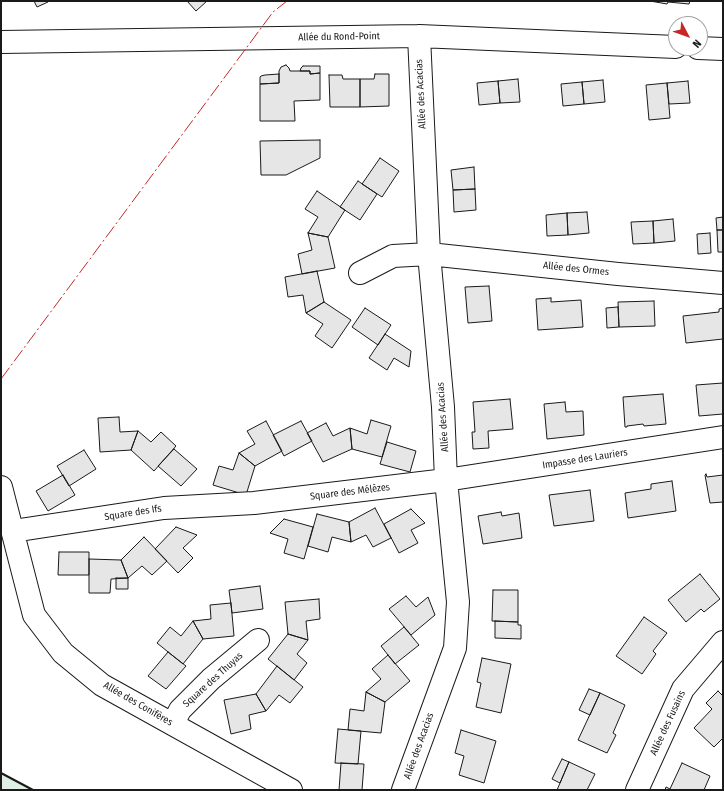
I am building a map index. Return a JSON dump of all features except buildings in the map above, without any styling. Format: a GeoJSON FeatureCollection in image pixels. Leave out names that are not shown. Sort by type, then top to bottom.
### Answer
{"type":"FeatureCollection","features":[{"type":"Feature","properties":{"kind":"street","name":"Allée du Rond-Point"},"geometry":{"type":"LineString","coordinates":[[1,42],[419,36],[668,47]]}},
{"type":"Feature","properties":{"kind":"street","name":"Allée des Acacias"},"geometry":{"type":"LineString","coordinates":[[403,790],[455,648],[458,602],[446,480],[443,407],[429,254],[419,36]]}},
{"type":"Feature","properties":{"kind":"street"},"geometry":{"type":"LineString","coordinates":[[708,48],[723,49]]}},
{"type":"Feature","properties":{"kind":"street","name":"Allée des Ormes"},"geometry":{"type":"LineString","coordinates":[[360,273],[393,256],[429,254],[618,274],[723,283]]}},
{"type":"Feature","properties":{"kind":"street","name":"Impasse des Lauriers"},"geometry":{"type":"LineString","coordinates":[[446,480],[723,437]]}},
{"type":"Feature","properties":{"kind":"street","name":"Square des Mélèzes"},"geometry":{"type":"LineString","coordinates":[[254,503],[446,480]]}},
{"type":"Feature","properties":{"kind":"street","name":"Allée des Conifères"},"geometry":{"type":"LineString","coordinates":[[1,487],[34,615],[63,653],[102,685],[291,790]]}},
{"type":"Feature","properties":{"kind":"street","name":"Square des Ifs"},"geometry":{"type":"LineString","coordinates":[[13,532],[164,508],[254,503]]}},
{"type":"Feature","properties":{"kind":"street","name":"Square des Thuyas"},"geometry":{"type":"LineString","coordinates":[[173,724],[180,710],[211,679],[258,640]]}},
{"type":"Feature","properties":{"kind":"street","name":"Allée des Fusains"},"geometry":{"type":"LineString","coordinates":[[637,790],[683,689],[723,642]]}},
{"type":"Feature","properties":{"kind":"green space"},"geometry":{"type":"Polygon","coordinates":[[[1,773],[33,790],[1,790],[1,773]]]}},
{"type":"Feature","properties":{"kind":"wall"},"geometry":{"type":"LineString","coordinates":[[1,773],[33,790]]}},
{"type":"Feature","properties":{"kind":"power"},"geometry":{"type":"LineString","coordinates":[[1,379],[273,12],[287,1]]}}]}
